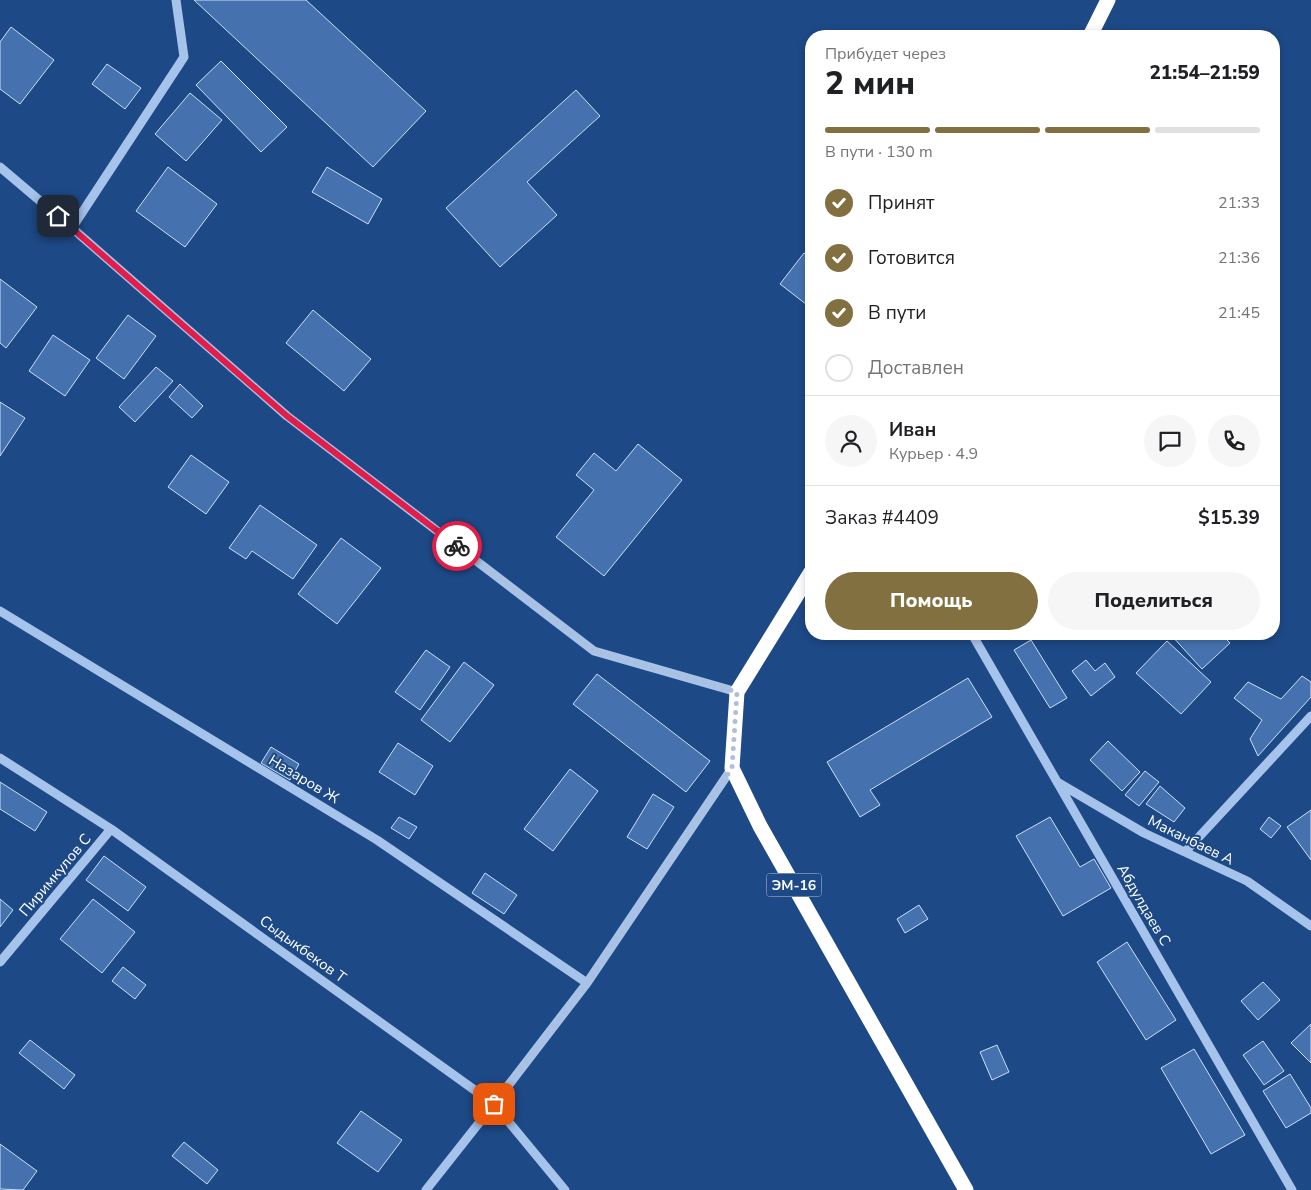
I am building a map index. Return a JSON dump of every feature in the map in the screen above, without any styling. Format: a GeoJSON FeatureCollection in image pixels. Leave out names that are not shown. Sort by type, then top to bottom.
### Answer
{"type":"FeatureCollection","features":[{"type":"Feature","properties":{"kind":"highway"},"geometry":{"type":"LineString","coordinates":[[1093,30],[1108,0]]}},
{"type":"Feature","properties":{"kind":"highway","name":"ЭМ-16"},"geometry":{"type":"LineString","coordinates":[[805,582],[737,692],[732,768],[760,826],[966,1190]]}},
{"type":"Feature","properties":{"kind":"street"},"geometry":{"type":"LineString","coordinates":[[72,228],[184,57],[176,0]]}},
{"type":"Feature","properties":{"kind":"street"},"geometry":{"type":"LineString","coordinates":[[0,167],[287,416],[594,651],[737,692]]}},
{"type":"Feature","properties":{"kind":"street","name":"Назаров Ж"},"geometry":{"type":"LineString","coordinates":[[0,611],[377,840],[587,983]]}},
{"type":"Feature","properties":{"kind":"street","name":"Абдулдаев С"},"geometry":{"type":"LineString","coordinates":[[975,640],[1292,1190]]}},
{"type":"Feature","properties":{"kind":"street"},"geometry":{"type":"LineString","coordinates":[[1184,852],[1311,716]]}},
{"type":"Feature","properties":{"kind":"street","name":"Сыдыкбеков Т"},"geometry":{"type":"LineString","coordinates":[[0,758],[111,829],[494,1104],[565,1190]]}},
{"type":"Feature","properties":{"kind":"street"},"geometry":{"type":"LineString","coordinates":[[426,1190],[587,983],[732,768]]}},
{"type":"Feature","properties":{"kind":"street","name":"Маканбаев А"},"geometry":{"type":"LineString","coordinates":[[1057,782],[1144,833],[1247,881],[1311,926]]}},
{"type":"Feature","properties":{"kind":"street","name":"Пиримкулов С"},"geometry":{"type":"LineString","coordinates":[[0,962],[111,829]]}},
{"type":"Feature","properties":{"kind":"building"},"geometry":{"type":"Polygon","coordinates":[[[194,0],[306,0],[426,111],[373,167],[194,0]]]}},
{"type":"Feature","properties":{"kind":"building"},"geometry":{"type":"Polygon","coordinates":[[[11,27],[54,60],[20,104],[0,89],[0,42],[11,27]]]}},
{"type":"Feature","properties":{"kind":"building"},"geometry":{"type":"Polygon","coordinates":[[[221,61],[287,127],[261,152],[196,85],[221,61]]]}},
{"type":"Feature","properties":{"kind":"building"},"geometry":{"type":"Polygon","coordinates":[[[107,64],[141,88],[125,109],[92,84],[107,64]]]}},
{"type":"Feature","properties":{"kind":"building"},"geometry":{"type":"Polygon","coordinates":[[[576,90],[600,116],[527,182],[557,215],[500,267],[446,208],[576,90]]]}},
{"type":"Feature","properties":{"kind":"building"},"geometry":{"type":"Polygon","coordinates":[[[190,93],[222,120],[186,161],[155,134],[190,93]]]}},
{"type":"Feature","properties":{"kind":"building"},"geometry":{"type":"Polygon","coordinates":[[[168,167],[217,204],[185,247],[136,211],[168,167]]]}},
{"type":"Feature","properties":{"kind":"building"},"geometry":{"type":"Polygon","coordinates":[[[327,167],[382,199],[368,224],[312,192],[327,167]]]}},
{"type":"Feature","properties":{"kind":"building"},"geometry":{"type":"Polygon","coordinates":[[[804,253],[805,254],[805,303],[780,284],[804,253]]]}},
{"type":"Feature","properties":{"kind":"building"},"geometry":{"type":"Polygon","coordinates":[[[0,279],[37,307],[6,348],[0,343],[0,279]]]}},
{"type":"Feature","properties":{"kind":"building"},"geometry":{"type":"Polygon","coordinates":[[[313,310],[371,359],[344,391],[286,343],[313,310]]]}},
{"type":"Feature","properties":{"kind":"building"},"geometry":{"type":"Polygon","coordinates":[[[128,315],[156,336],[124,379],[96,358],[128,315]]]}},
{"type":"Feature","properties":{"kind":"building"},"geometry":{"type":"Polygon","coordinates":[[[53,335],[90,360],[65,396],[29,371],[53,335]]]}},
{"type":"Feature","properties":{"kind":"building"},"geometry":{"type":"Polygon","coordinates":[[[156,367],[173,381],[135,422],[119,407],[156,367]]]}},
{"type":"Feature","properties":{"kind":"building"},"geometry":{"type":"Polygon","coordinates":[[[180,384],[203,406],[192,418],[169,397],[180,384]]]}},
{"type":"Feature","properties":{"kind":"building"},"geometry":{"type":"Polygon","coordinates":[[[0,402],[25,418],[0,456],[0,402]]]}},
{"type":"Feature","properties":{"kind":"building"},"geometry":{"type":"Polygon","coordinates":[[[638,444],[682,480],[604,576],[556,537],[594,490],[576,475],[594,453],[616,471],[638,444]]]}},
{"type":"Feature","properties":{"kind":"building"},"geometry":{"type":"Polygon","coordinates":[[[191,455],[229,482],[206,514],[168,487],[191,455]]]}},
{"type":"Feature","properties":{"kind":"building"},"geometry":{"type":"Polygon","coordinates":[[[260,505],[317,545],[293,579],[252,551],[246,559],[229,548],[260,505]]]}},
{"type":"Feature","properties":{"kind":"building"},"geometry":{"type":"Polygon","coordinates":[[[341,538],[381,568],[337,624],[298,594],[341,538]]]}},
{"type":"Feature","properties":{"kind":"building"},"geometry":{"type":"Polygon","coordinates":[[[1031,640],[1067,698],[1050,708],[1014,650],[1031,640]]]}},
{"type":"Feature","properties":{"kind":"building"},"geometry":{"type":"Polygon","coordinates":[[[1175,640],[1227,640],[1230,643],[1202,669],[1175,640]]]}},
{"type":"Feature","properties":{"kind":"building"},"geometry":{"type":"Polygon","coordinates":[[[1167,641],[1211,682],[1181,714],[1136,673],[1167,641]]]}},
{"type":"Feature","properties":{"kind":"building"},"geometry":{"type":"Polygon","coordinates":[[[426,650],[450,667],[420,710],[395,692],[426,650]]]}},
{"type":"Feature","properties":{"kind":"building"},"geometry":{"type":"Polygon","coordinates":[[[1086,660],[1095,671],[1105,663],[1115,677],[1091,696],[1072,671],[1086,660]]]}},
{"type":"Feature","properties":{"kind":"building"},"geometry":{"type":"Polygon","coordinates":[[[464,662],[494,685],[450,742],[421,720],[464,662]]]}},
{"type":"Feature","properties":{"kind":"building"},"geometry":{"type":"Polygon","coordinates":[[[597,674],[710,761],[686,792],[573,704],[597,674]]]}},
{"type":"Feature","properties":{"kind":"building"},"geometry":{"type":"Polygon","coordinates":[[[1302,676],[1311,682],[1311,697],[1258,756],[1250,739],[1262,720],[1234,698],[1248,682],[1281,699],[1302,676]]]}},
{"type":"Feature","properties":{"kind":"building"},"geometry":{"type":"Polygon","coordinates":[[[968,678],[992,717],[870,790],[880,805],[860,817],[827,762],[968,678]]]}},
{"type":"Feature","properties":{"kind":"building"},"geometry":{"type":"Polygon","coordinates":[[[1108,741],[1140,772],[1122,791],[1090,760],[1108,741]]]}},
{"type":"Feature","properties":{"kind":"building"},"geometry":{"type":"Polygon","coordinates":[[[398,743],[433,766],[415,795],[379,772],[398,743]]]}},
{"type":"Feature","properties":{"kind":"building"},"geometry":{"type":"Polygon","coordinates":[[[271,747],[299,764],[290,780],[261,763],[271,747]]]}},
{"type":"Feature","properties":{"kind":"building"},"geometry":{"type":"Polygon","coordinates":[[[570,769],[598,791],[553,851],[524,829],[570,769]]]}},
{"type":"Feature","properties":{"kind":"building"},"geometry":{"type":"Polygon","coordinates":[[[1145,771],[1159,782],[1139,806],[1125,795],[1145,771]]]}},
{"type":"Feature","properties":{"kind":"building"},"geometry":{"type":"Polygon","coordinates":[[[0,782],[47,812],[35,831],[0,809],[0,782]]]}},
{"type":"Feature","properties":{"kind":"building"},"geometry":{"type":"Polygon","coordinates":[[[1160,786],[1185,808],[1174,822],[1146,804],[1160,786]]]}},
{"type":"Feature","properties":{"kind":"building"},"geometry":{"type":"Polygon","coordinates":[[[653,794],[674,807],[647,849],[627,837],[653,794]]]}},
{"type":"Feature","properties":{"kind":"building"},"geometry":{"type":"Polygon","coordinates":[[[1311,810],[1311,860],[1287,827],[1311,810]]]}},
{"type":"Feature","properties":{"kind":"building"},"geometry":{"type":"Polygon","coordinates":[[[399,817],[417,827],[409,839],[391,828],[399,817]]]}},
{"type":"Feature","properties":{"kind":"building"},"geometry":{"type":"Polygon","coordinates":[[[1050,817],[1080,867],[1094,859],[1111,888],[1063,916],[1016,836],[1050,817]]]}},
{"type":"Feature","properties":{"kind":"building"},"geometry":{"type":"Polygon","coordinates":[[[1269,817],[1281,826],[1271,838],[1260,829],[1269,817]]]}},
{"type":"Feature","properties":{"kind":"building"},"geometry":{"type":"Polygon","coordinates":[[[104,856],[146,887],[128,911],[86,880],[104,856]]]}},
{"type":"Feature","properties":{"kind":"building"},"geometry":{"type":"Polygon","coordinates":[[[485,873],[517,895],[504,914],[472,893],[485,873]]]}},
{"type":"Feature","properties":{"kind":"building"},"geometry":{"type":"Polygon","coordinates":[[[0,899],[13,910],[0,927],[0,899]]]}},
{"type":"Feature","properties":{"kind":"building"},"geometry":{"type":"Polygon","coordinates":[[[93,899],[135,932],[102,973],[60,939],[93,899]]]}},
{"type":"Feature","properties":{"kind":"building"},"geometry":{"type":"Polygon","coordinates":[[[919,905],[928,919],[905,933],[897,919],[919,905]]]}},
{"type":"Feature","properties":{"kind":"building"},"geometry":{"type":"Polygon","coordinates":[[[1127,942],[1176,1020],[1146,1040],[1097,962],[1127,942]]]}},
{"type":"Feature","properties":{"kind":"building"},"geometry":{"type":"Polygon","coordinates":[[[123,967],[146,985],[135,999],[112,981],[123,967]]]}},
{"type":"Feature","properties":{"kind":"building"},"geometry":{"type":"Polygon","coordinates":[[[1263,982],[1280,1000],[1258,1020],[1241,1001],[1263,982]]]}},
{"type":"Feature","properties":{"kind":"building"},"geometry":{"type":"Polygon","coordinates":[[[1311,1024],[1311,1063],[1291,1043],[1311,1024]]]}},
{"type":"Feature","properties":{"kind":"building"},"geometry":{"type":"Polygon","coordinates":[[[30,1040],[75,1075],[64,1089],[19,1053],[30,1040]]]}},
{"type":"Feature","properties":{"kind":"building"},"geometry":{"type":"Polygon","coordinates":[[[1263,1041],[1284,1071],[1264,1085],[1243,1055],[1263,1041]]]}},
{"type":"Feature","properties":{"kind":"building"},"geometry":{"type":"Polygon","coordinates":[[[997,1045],[1009,1072],[992,1080],[980,1052],[997,1045]]]}},
{"type":"Feature","properties":{"kind":"building"},"geometry":{"type":"Polygon","coordinates":[[[1194,1049],[1245,1135],[1211,1154],[1161,1068],[1194,1049]]]}},
{"type":"Feature","properties":{"kind":"building"},"geometry":{"type":"Polygon","coordinates":[[[1290,1074],[1311,1108],[1311,1113],[1286,1128],[1263,1091],[1290,1074]]]}},
{"type":"Feature","properties":{"kind":"building"},"geometry":{"type":"Polygon","coordinates":[[[361,1111],[402,1140],[378,1172],[337,1143],[361,1111]]]}},
{"type":"Feature","properties":{"kind":"building"},"geometry":{"type":"Polygon","coordinates":[[[184,1142],[218,1170],[207,1184],[172,1156],[184,1142]]]}},
{"type":"Feature","properties":{"kind":"building"},"geometry":{"type":"Polygon","coordinates":[[[0,1144],[37,1171],[23,1190],[0,1189],[0,1144]]]}},
{"type":"Feature","properties":{"kind":"way so far"},"geometry":{"type":"LineString","coordinates":[[457,546],[594,651],[737,692],[732,768],[587,983],[494,1104]]}},
{"type":"Feature","properties":{"kind":"route"},"geometry":{"type":"LineString","coordinates":[[58,216],[287,416],[457,546]]}}]}
